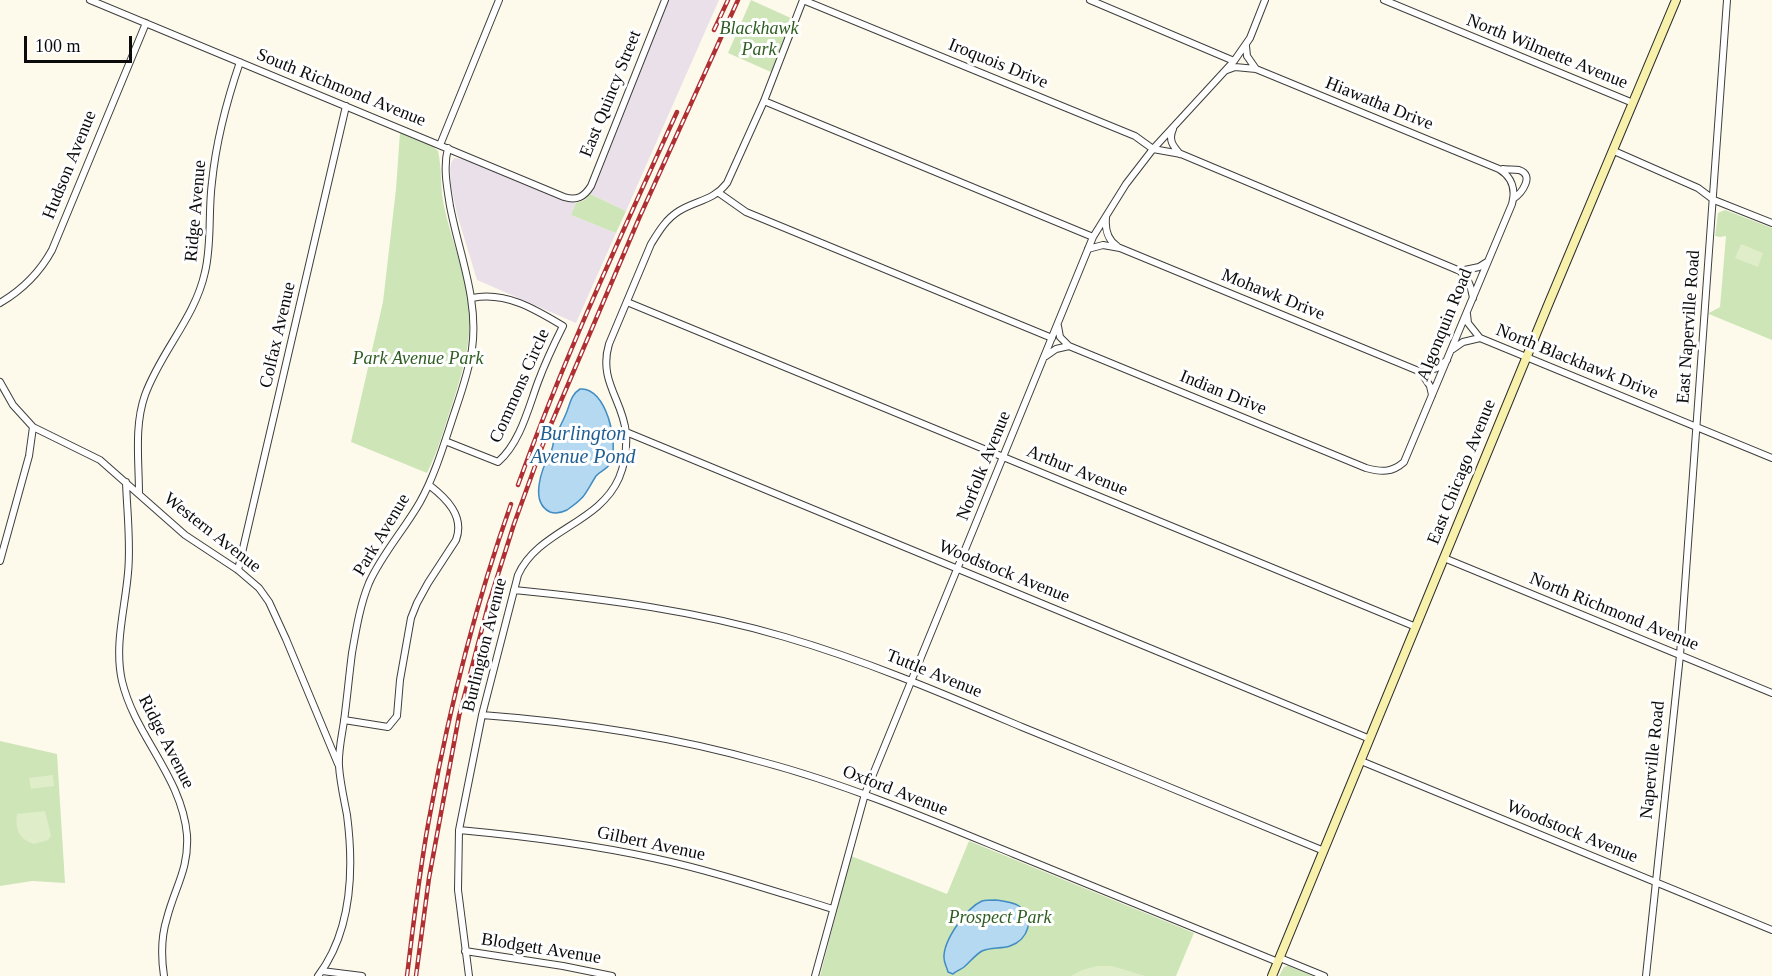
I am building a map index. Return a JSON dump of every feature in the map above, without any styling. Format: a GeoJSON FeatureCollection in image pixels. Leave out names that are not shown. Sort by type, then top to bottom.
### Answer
{"type":"FeatureCollection","features":[{"type":"Feature","properties":{"kind":"main road","name":"East Chicago Avenue"},"geometry":{"type":"LineString","coordinates":[[1272,976],[1676,0]]}},
{"type":"Feature","properties":{"kind":"street","name":"South Richmond Avenue"},"geometry":{"type":"LineString","coordinates":[[90,0],[564,197],[573,199],[581,197]]}},
{"type":"Feature","properties":{"kind":"street"},"geometry":{"type":"LineString","coordinates":[[440,145],[499,0]]}},
{"type":"Feature","properties":{"kind":"street","name":"East Quincy Street"},"geometry":{"type":"LineString","coordinates":[[581,197],[595,176],[663,0]]}},
{"type":"Feature","properties":{"kind":"street"},"geometry":{"type":"LineString","coordinates":[[803,0],[735,168],[719,193],[746,212],[1052,338]]}},
{"type":"Feature","properties":{"kind":"street","name":"Iroquois Drive"},"geometry":{"type":"LineString","coordinates":[[803,0],[1135,136],[1153,149],[1181,154],[1460,271]]}},
{"type":"Feature","properties":{"kind":"street"},"geometry":{"type":"LineString","coordinates":[[1090,0],[1234,62]]}},
{"type":"Feature","properties":{"kind":"street","name":"Norfolk Avenue"},"geometry":{"type":"LineString","coordinates":[[815,976],[865,794],[1093,237],[1126,184],[1153,149],[1234,62],[1246,45],[1265,0]]}},
{"type":"Feature","properties":{"kind":"street","name":"North Wilmette Avenue"},"geometry":{"type":"LineString","coordinates":[[1384,0],[1633,103]]}},
{"type":"Feature","properties":{"kind":"street","name":"East Naperville Road"},"geometry":{"type":"LineString","coordinates":[[1680,655],[1727,0]]}},
{"type":"Feature","properties":{"kind":"street","name":"Hudson Avenue"},"geometry":{"type":"LineString","coordinates":[[0,303],[28,281],[52,250],[146,23]]}},
{"type":"Feature","properties":{"kind":"street"},"geometry":{"type":"LineString","coordinates":[[1246,45],[1247,56],[1256,69]]}},
{"type":"Feature","properties":{"kind":"street","name":"Ridge Avenue"},"geometry":{"type":"LineString","coordinates":[[139,494],[139,417],[149,385],[191,312],[202,283],[209,249],[210,202],[216,153],[240,62]]}},
{"type":"Feature","properties":{"kind":"street","name":"Hiawatha Drive"},"geometry":{"type":"LineString","coordinates":[[1227,70],[1235,67],[1256,69],[1499,169],[1509,176],[1512,185]]}},
{"type":"Feature","properties":{"kind":"street"},"geometry":{"type":"LineString","coordinates":[[764,101],[1093,237]]}},
{"type":"Feature","properties":{"kind":"street","name":"Colfax Avenue"},"geometry":{"type":"LineString","coordinates":[[238,570],[346,106]]}},
{"type":"Feature","properties":{"kind":"street"},"geometry":{"type":"LineString","coordinates":[[1176,124],[1170,135],[1172,145],[1181,154]]}},
{"type":"Feature","properties":{"kind":"street","name":"Park Avenue"},"geometry":{"type":"LineString","coordinates":[[320,974],[332,955],[342,932],[349,884],[347,818],[338,765],[355,634],[364,595],[377,568],[429,485],[470,363],[474,336],[472,298],[447,189],[445,156],[447,148]]}},
{"type":"Feature","properties":{"kind":"street"},"geometry":{"type":"LineString","coordinates":[[1614,151],[1698,188],[1714,200],[1772,223]]}},
{"type":"Feature","properties":{"kind":"street"},"geometry":{"type":"LineString","coordinates":[[1499,169],[1519,170],[1526,176],[1527,182],[1524,188],[1513,199]]}},
{"type":"Feature","properties":{"kind":"street","name":"Algonquin Road"},"geometry":{"type":"LineString","coordinates":[[1393,470],[1407,457],[1448,360],[1513,199],[1512,185]]}},
{"type":"Feature","properties":{"kind":"street","name":"Burlington Avenue"},"geometry":{"type":"LineString","coordinates":[[469,976],[458,890],[459,830],[482,715],[514,590],[522,566],[532,554],[594,510],[610,493],[623,467],[626,432],[609,381],[606,363],[609,344],[651,243],[668,220],[683,209],[719,193]]}},
{"type":"Feature","properties":{"kind":"street"},"geometry":{"type":"LineString","coordinates":[[1107,215],[1106,229],[1113,244],[1120,248]]}},
{"type":"Feature","properties":{"kind":"street","name":"Mohawk Drive"},"geometry":{"type":"LineString","coordinates":[[1088,249],[1103,245],[1120,248],[1420,372]]}},
{"type":"Feature","properties":{"kind":"street"},"geometry":{"type":"LineString","coordinates":[[1460,271],[1479,267],[1488,261]]}},
{"type":"Feature","properties":{"kind":"street"},"geometry":{"type":"LineString","coordinates":[[1460,271],[1471,286],[1473,298]]}},
{"type":"Feature","properties":{"kind":"street","name":"Commons Circle"},"geometry":{"type":"LineString","coordinates":[[445,441],[498,462],[507,454],[563,326],[541,313],[503,297],[485,295],[472,298]]}},
{"type":"Feature","properties":{"kind":"street","name":"Arthur Avenue"},"geometry":{"type":"LineString","coordinates":[[627,302],[1416,627]]}},
{"type":"Feature","properties":{"kind":"street","name":"North Blackhawk Drive"},"geometry":{"type":"LineString","coordinates":[[1467,314],[1468,323],[1480,338],[1772,458]]}},
{"type":"Feature","properties":{"kind":"street"},"geometry":{"type":"LineString","coordinates":[[1057,326],[1060,337],[1069,346]]}},
{"type":"Feature","properties":{"kind":"street","name":"North Blackhawk Drive"},"geometry":{"type":"LineString","coordinates":[[1452,350],[1463,342],[1480,338]]}},
{"type":"Feature","properties":{"kind":"street"},"geometry":{"type":"LineString","coordinates":[[1045,357],[1056,349],[1069,346]]}},
{"type":"Feature","properties":{"kind":"street","name":"Indian Drive"},"geometry":{"type":"LineString","coordinates":[[1069,346],[1366,468],[1381,471],[1393,470]]}},
{"type":"Feature","properties":{"kind":"street"},"geometry":{"type":"LineString","coordinates":[[1432,396],[1430,386],[1420,372],[1437,368],[1448,360]]}},
{"type":"Feature","properties":{"kind":"street","name":"Western Avenue"},"geometry":{"type":"LineString","coordinates":[[0,382],[13,405],[33,427],[100,460],[194,542],[254,582],[269,602],[338,765]]}},
{"type":"Feature","properties":{"kind":"street"},"geometry":{"type":"LineString","coordinates":[[0,561],[29,456],[33,427]]}},
{"type":"Feature","properties":{"kind":"street","name":"Woodstock Avenue"},"geometry":{"type":"LineString","coordinates":[[626,432],[1370,739]]}},
{"type":"Feature","properties":{"kind":"street","name":"Ridge Avenue"},"geometry":{"type":"LineString","coordinates":[[126,482],[129,552],[128,580],[119,647],[122,678],[134,716],[180,800],[186,834],[184,868],[163,930],[164,976]]}},
{"type":"Feature","properties":{"kind":"street"},"geometry":{"type":"LineString","coordinates":[[344,720],[388,727],[397,716],[400,680],[411,618],[417,603],[456,540],[459,531],[458,520],[453,510],[441,494],[429,485]]}},
{"type":"Feature","properties":{"kind":"street","name":"North Richmond Avenue"},"geometry":{"type":"LineString","coordinates":[[1444,558],[1772,693]]}},
{"type":"Feature","properties":{"kind":"street","name":"Tuttle Avenue"},"geometry":{"type":"LineString","coordinates":[[514,590],[628,603],[717,619],[822,648],[911,681],[1324,851]]}},
{"type":"Feature","properties":{"kind":"street","name":"Naperville Road"},"geometry":{"type":"LineString","coordinates":[[1646,976],[1680,655]]}},
{"type":"Feature","properties":{"kind":"street","name":"Oxford Avenue"},"geometry":{"type":"LineString","coordinates":[[482,715],[572,723],[678,741],[765,762],[865,794],[1324,976]]}},
{"type":"Feature","properties":{"kind":"street","name":"Woodstock Avenue"},"geometry":{"type":"LineString","coordinates":[[1361,761],[1772,930]]}},
{"type":"Feature","properties":{"kind":"street","name":"Gilbert Avenue"},"geometry":{"type":"LineString","coordinates":[[459,830],[564,842],[652,858],[720,875],[833,909]]}},
{"type":"Feature","properties":{"kind":"street","name":"Blodgett Avenue"},"geometry":{"type":"LineString","coordinates":[[465,951],[612,976]]}},
{"type":"Feature","properties":{"kind":"street"},"geometry":{"type":"LineString","coordinates":[[320,974],[362,976]]}},
{"type":"Feature","properties":{"kind":"shaded area"},"geometry":{"type":"Polygon","coordinates":[[[669,0],[719,0],[626,211],[590,194],[599,177],[669,0]]]}},
{"type":"Feature","properties":{"kind":"shaded area"},"geometry":{"type":"Polygon","coordinates":[[[454,158],[464,159],[565,201],[576,203],[571,215],[616,233],[576,323],[477,280],[451,186],[450,170],[454,158]]]}},
{"type":"Feature","properties":{"kind":"green space","name":"Blackhawk Park"},"geometry":{"type":"Polygon","coordinates":[[[751,0],[793,19],[771,72],[728,53],[751,0]]]}},
{"type":"Feature","properties":{"kind":"green space","name":"Park Avenue Park"},"geometry":{"type":"Polygon","coordinates":[[[400,132],[431,145],[438,151],[444,206],[466,284],[470,311],[466,357],[441,438],[427,473],[351,442],[383,302],[400,132]]]}},
{"type":"Feature","properties":{"kind":"green space"},"geometry":{"type":"Polygon","coordinates":[[[590,194],[626,211],[616,233],[571,215],[576,203],[585,200],[590,194]]]}},
{"type":"Feature","properties":{"kind":"green space"},"geometry":{"type":"Polygon","coordinates":[[[1725,210],[1772,228],[1772,340],[1709,314],[1720,307],[1726,236],[1715,236],[1718,213],[1725,210]]]}},
{"type":"Feature","properties":{"kind":"green space"},"geometry":{"type":"Polygon","coordinates":[[[1741,244],[1763,253],[1758,267],[1735,258],[1741,244]]]}},
{"type":"Feature","properties":{"kind":"green space"},"geometry":{"type":"Polygon","coordinates":[[[0,741],[57,754],[65,883],[32,881],[0,886],[0,741]]]}},
{"type":"Feature","properties":{"kind":"green space"},"geometry":{"type":"Polygon","coordinates":[[[53,775],[54,786],[31,789],[29,778],[53,775]]]}},
{"type":"Feature","properties":{"kind":"green space"},"geometry":{"type":"Polygon","coordinates":[[[45,811],[51,836],[48,840],[34,844],[19,833],[17,814],[45,811]]]}},
{"type":"Feature","properties":{"kind":"green space","name":"Prospect Park"},"geometry":{"type":"Polygon","coordinates":[[[969,841],[1194,933],[1176,976],[820,976],[851,856],[947,894],[969,841]]]}},
{"type":"Feature","properties":{"kind":"green space"},"geometry":{"type":"Polygon","coordinates":[[[1097,966],[1112,966],[1145,976],[1071,976],[1097,966]]]}},
{"type":"Feature","properties":{"kind":"green space"},"geometry":{"type":"Polygon","coordinates":[[[1288,966],[1313,976],[1279,976],[1284,967],[1288,966]]]}},
{"type":"Feature","properties":{"kind":"water","name":"Burlington Avenue Pond"},"geometry":{"type":"Polygon","coordinates":[[[580,389],[589,391],[604,406],[612,431],[613,455],[610,464],[596,476],[578,502],[565,511],[552,513],[540,501],[539,484],[555,437],[572,398],[580,389]]]}},
{"type":"Feature","properties":{"kind":"water"},"geometry":{"type":"Polygon","coordinates":[[[996,900],[1014,904],[1024,911],[1028,922],[1025,934],[1016,943],[1007,947],[982,951],[953,974],[948,972],[944,960],[951,934],[969,910],[982,901],[996,900]]]}},
{"type":"Feature","properties":{"kind":"railway"},"geometry":{"type":"LineString","coordinates":[[714,30],[728,0]]}},
{"type":"Feature","properties":{"kind":"railway"},"geometry":{"type":"LineString","coordinates":[[416,976],[429,878],[459,716],[488,606],[514,524],[546,436],[640,216],[738,0]]}},
{"type":"Feature","properties":{"kind":"railway"},"geometry":{"type":"LineString","coordinates":[[518,485],[574,344],[677,112]]}},
{"type":"Feature","properties":{"kind":"railway"},"geometry":{"type":"LineString","coordinates":[[407,976],[424,850],[438,770],[475,617],[511,504]]}}]}
